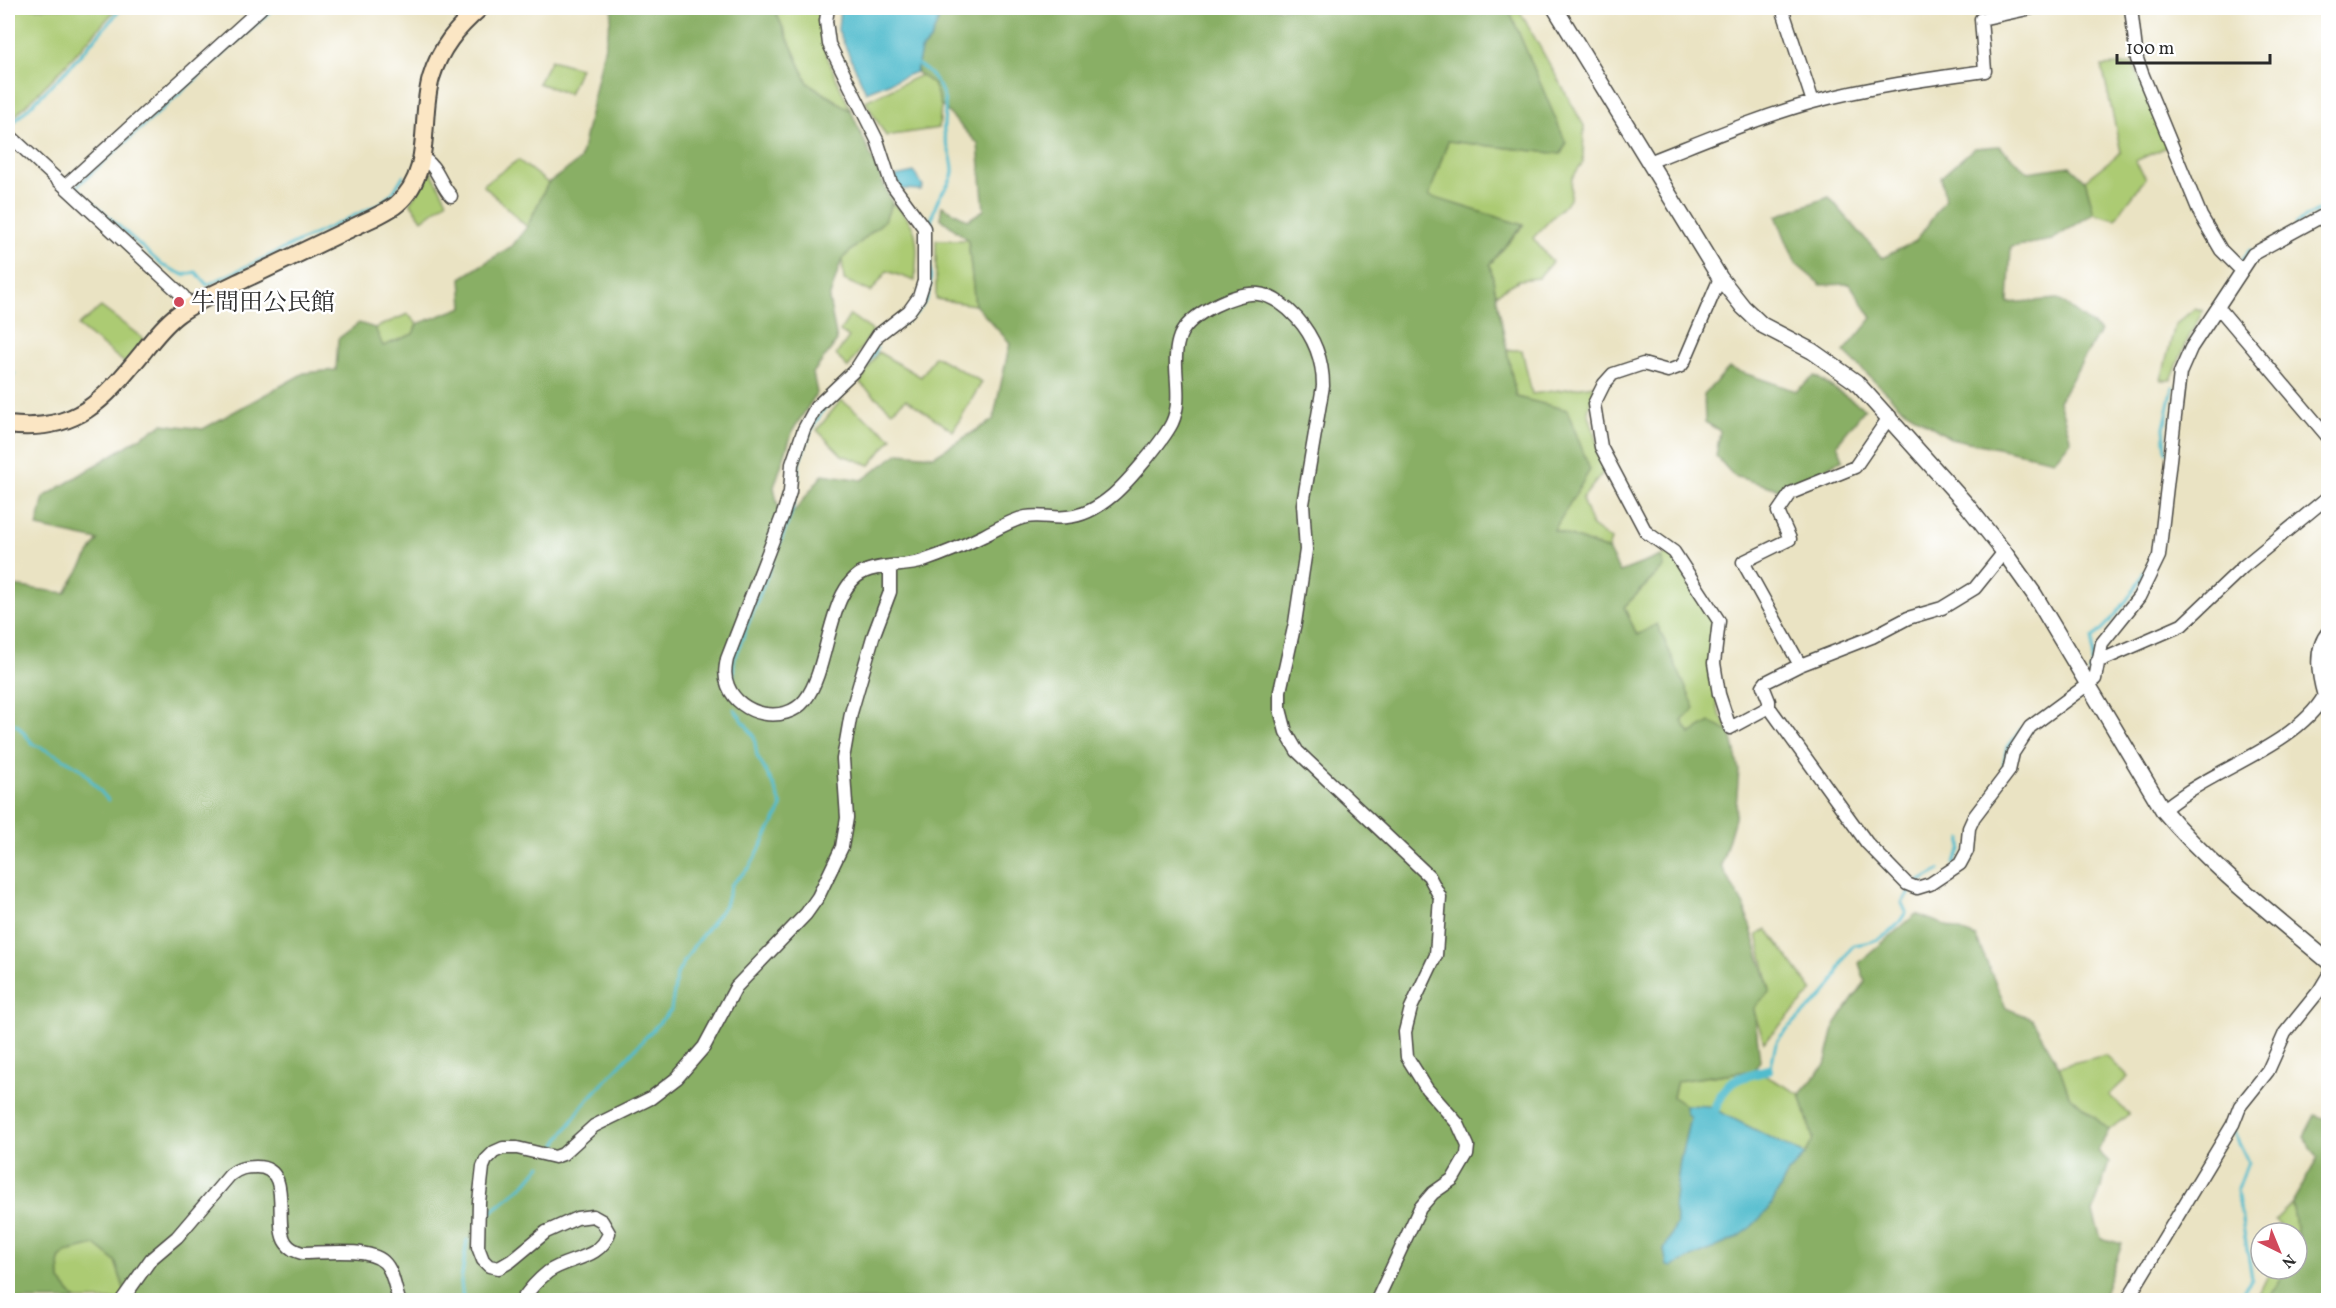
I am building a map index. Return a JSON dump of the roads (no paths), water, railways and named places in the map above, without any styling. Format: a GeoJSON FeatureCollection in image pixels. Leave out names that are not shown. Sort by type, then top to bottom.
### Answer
{"type":"FeatureCollection","features":[{"type":"Feature","properties":{"kind":"main road"},"geometry":{"type":"LineString","coordinates":[[8,425],[22,427],[48,425],[73,418],[94,407],[112,390],[160,331],[176,316],[190,307],[373,218],[396,204],[411,189],[421,158],[431,78],[442,52],[456,30],[480,8]]}},
{"type":"Feature","properties":{"kind":"street"},"geometry":{"type":"LineString","coordinates":[[65,186],[261,8]]}},
{"type":"Feature","properties":{"kind":"street"},"geometry":{"type":"LineString","coordinates":[[828,8],[826,21],[829,44],[877,140],[891,183],[924,228],[924,281],[919,297],[909,311],[878,335],[856,369],[816,407],[804,429],[792,464],[790,492],[783,514],[727,659],[725,674],[729,688],[736,698],[763,714],[778,715],[792,711],[804,701],[813,686],[842,592],[855,578],[865,571],[919,563],[950,552],[1014,520],[1026,517],[1067,517],[1083,514],[1100,505],[1114,494],[1165,436],[1173,422],[1178,392],[1176,351],[1185,327],[1195,318],[1240,295],[1269,296],[1293,314],[1305,327],[1316,348],[1323,369],[1323,386],[1303,504],[1306,550],[1295,623],[1280,691],[1280,709],[1286,732],[1297,751],[1429,876],[1440,897],[1436,955],[1411,1008],[1405,1032],[1407,1057],[1427,1089],[1458,1125],[1468,1146],[1467,1155],[1453,1179],[1433,1193],[1420,1208],[1377,1300]]}},
{"type":"Feature","properties":{"kind":"street"},"geometry":{"type":"LineString","coordinates":[[1555,8],[1720,278],[1743,307],[1762,325],[1812,351],[1856,382],[1890,416],[2004,552],[2034,594],[2163,810],[2187,839],[2229,878],[2328,961]]}},
{"type":"Feature","properties":{"kind":"street"},"geometry":{"type":"LineString","coordinates":[[1782,8],[1813,102]]}},
{"type":"Feature","properties":{"kind":"street"},"geometry":{"type":"LineString","coordinates":[[1648,162],[1750,122],[1813,102],[1902,83],[1985,71],[1981,19],[2032,8]]}},
{"type":"Feature","properties":{"kind":"street"},"geometry":{"type":"LineString","coordinates":[[2131,8],[2137,59],[2142,73],[2201,216],[2221,250],[2237,266]]}},
{"type":"Feature","properties":{"kind":"street"},"geometry":{"type":"LineString","coordinates":[[8,134],[183,296],[190,307]]}},
{"type":"Feature","properties":{"kind":"street"},"geometry":{"type":"LineString","coordinates":[[421,158],[429,162],[437,171],[451,196]]}},
{"type":"Feature","properties":{"kind":"street"},"geometry":{"type":"LineString","coordinates":[[2004,552],[1975,588],[1942,608],[1908,618],[1872,637],[1800,665],[1766,682],[1763,686],[1769,707],[1867,843],[1912,886],[1930,884],[1960,864],[1967,851],[1969,828],[1974,817],[2009,771],[2013,753],[2030,727],[2089,686],[2095,679],[2102,643],[2139,597],[2159,556],[2180,373],[2191,348],[2218,307],[2237,266],[2253,254],[2328,213]]}},
{"type":"Feature","properties":{"kind":"street"},"geometry":{"type":"LineString","coordinates":[[1720,278],[1684,362],[1668,371],[1643,364],[1613,374],[1604,384],[1594,404],[1601,447],[1646,532],[1674,552],[1719,621],[1714,663],[1719,694],[1730,728],[1769,707]]}},
{"type":"Feature","properties":{"kind":"street"},"geometry":{"type":"LineString","coordinates":[[2218,307],[2328,437]]}},
{"type":"Feature","properties":{"kind":"street"},"geometry":{"type":"LineString","coordinates":[[1800,665],[1743,562],[1790,539],[1778,512],[1791,493],[1855,467],[1890,416]]}},
{"type":"Feature","properties":{"kind":"street"},"geometry":{"type":"LineString","coordinates":[[2097,663],[2182,625],[2243,567],[2328,497]]}},
{"type":"Feature","properties":{"kind":"street"},"geometry":{"type":"LineString","coordinates":[[522,1300],[547,1273],[564,1263],[598,1251],[606,1244],[609,1233],[602,1221],[592,1216],[577,1218],[546,1232],[499,1268],[489,1266],[483,1260],[478,1247],[479,1202],[483,1167],[486,1160],[494,1152],[503,1148],[517,1148],[555,1157],[562,1154],[594,1126],[651,1098],[677,1078],[704,1047],[736,987],[812,905],[842,847],[846,818],[843,759],[845,747],[851,713],[873,637],[890,592],[890,567]]}},
{"type":"Feature","properties":{"kind":"street"},"geometry":{"type":"LineString","coordinates":[[2163,810],[2189,791],[2276,741],[2316,710],[2324,696],[2319,679],[2318,659],[2328,632]]}},
{"type":"Feature","properties":{"kind":"street"},"geometry":{"type":"LineString","coordinates":[[2127,1300],[2233,1124],[2240,1106],[2268,1071],[2284,1033],[2319,991],[2328,976]]}},
{"type":"Feature","properties":{"kind":"street"},"geometry":{"type":"LineString","coordinates":[[122,1300],[151,1259],[177,1237],[230,1174],[241,1167],[262,1167],[279,1183],[280,1230],[285,1243],[292,1250],[302,1253],[368,1254],[384,1262],[391,1273],[399,1300]]}},
{"type":"Feature","properties":{"kind":"water"},"geometry":{"type":"Polygon","coordinates":[[[840,8],[943,8],[931,39],[921,50],[916,72],[866,92],[838,30],[840,8]]]}},
{"type":"Feature","properties":{"kind":"water"},"geometry":{"type":"Polygon","coordinates":[[[914,172],[923,186],[921,190],[901,189],[895,176],[914,172]]]}},
{"type":"Feature","properties":{"kind":"water"},"geometry":{"type":"Polygon","coordinates":[[[1685,1105],[1708,1106],[1805,1155],[1788,1173],[1769,1209],[1748,1230],[1735,1239],[1671,1267],[1667,1266],[1664,1250],[1677,1223],[1674,1207],[1680,1161],[1690,1118],[1686,1113],[1685,1105]]]}},
{"type":"Feature","properties":{"kind":"waterway"},"geometry":{"type":"LineString","coordinates":[[8,128],[66,71],[122,8]]}},
{"type":"Feature","properties":{"kind":"waterway"},"geometry":{"type":"LineString","coordinates":[[244,8],[250,14]]}},
{"type":"Feature","properties":{"kind":"waterway"},"geometry":{"type":"LineString","coordinates":[[274,8],[76,187],[162,265],[184,275],[196,272],[207,285],[381,203],[394,191],[403,176]]}},
{"type":"Feature","properties":{"kind":"waterway"},"geometry":{"type":"LineString","coordinates":[[900,325],[915,314],[929,291],[929,238],[933,212],[953,172],[944,132],[944,98],[936,81],[917,64]]}},
{"type":"Feature","properties":{"kind":"waterway"},"geometry":{"type":"LineString","coordinates":[[2295,224],[2328,205]]}},
{"type":"Feature","properties":{"kind":"waterway"},"geometry":{"type":"LineString","coordinates":[[2239,264],[2250,250]]}},
{"type":"Feature","properties":{"kind":"waterway"},"geometry":{"type":"LineString","coordinates":[[733,677],[734,660],[790,517],[797,491],[799,462],[811,430],[823,410],[859,377],[877,348]]}},
{"type":"Feature","properties":{"kind":"waterway"},"geometry":{"type":"LineString","coordinates":[[8,367],[14,374]]}},
{"type":"Feature","properties":{"kind":"waterway"},"geometry":{"type":"LineString","coordinates":[[2166,452],[2164,428],[2173,387]]}},
{"type":"Feature","properties":{"kind":"waterway"},"geometry":{"type":"LineString","coordinates":[[2089,672],[2092,666],[2093,638],[2122,607],[2144,572]]}},
{"type":"Feature","properties":{"kind":"waterway"},"geometry":{"type":"LineString","coordinates":[[556,1144],[583,1105],[671,1010],[677,974],[693,947],[725,905],[731,885],[750,867],[782,807],[774,786],[757,756],[754,736],[734,709]]}},
{"type":"Feature","properties":{"kind":"waterway"},"geometry":{"type":"LineString","coordinates":[[8,721],[17,725],[33,744],[81,769],[108,800]]}},
{"type":"Feature","properties":{"kind":"waterway"},"geometry":{"type":"LineString","coordinates":[[2003,770],[2006,750],[2022,728]]}},
{"type":"Feature","properties":{"kind":"waterway"},"geometry":{"type":"LineString","coordinates":[[1954,863],[1961,850],[1962,838]]}},
{"type":"Feature","properties":{"kind":"waterway"},"geometry":{"type":"LineString","coordinates":[[1917,883],[1940,870]]}},
{"type":"Feature","properties":{"kind":"waterway"},"geometry":{"type":"LineString","coordinates":[[1768,1070],[1776,1044],[1784,1032],[1826,993],[1846,955],[1854,945],[1878,939],[1896,926],[1906,912],[1902,903],[1911,890]]}},
{"type":"Feature","properties":{"kind":"waterway"},"geometry":{"type":"LineString","coordinates":[[1709,1121],[1724,1090],[1729,1085],[1735,1080],[1768,1070]]}},
{"type":"Feature","properties":{"kind":"waterway"},"geometry":{"type":"LineString","coordinates":[[2233,1131],[2248,1162],[2237,1191],[2252,1278],[2236,1300]]}},
{"type":"Feature","properties":{"kind":"waterway"},"geometry":{"type":"LineString","coordinates":[[489,1214],[526,1183],[541,1165]]}},
{"type":"Feature","properties":{"kind":"waterway"},"geometry":{"type":"LineString","coordinates":[[463,1300],[461,1282],[467,1240]]}},
{"type":"Feature","properties":{"kind":"place","name":"牛間田公民館"},"geometry":{"type":"Point","coordinates":[179,302]}}]}
